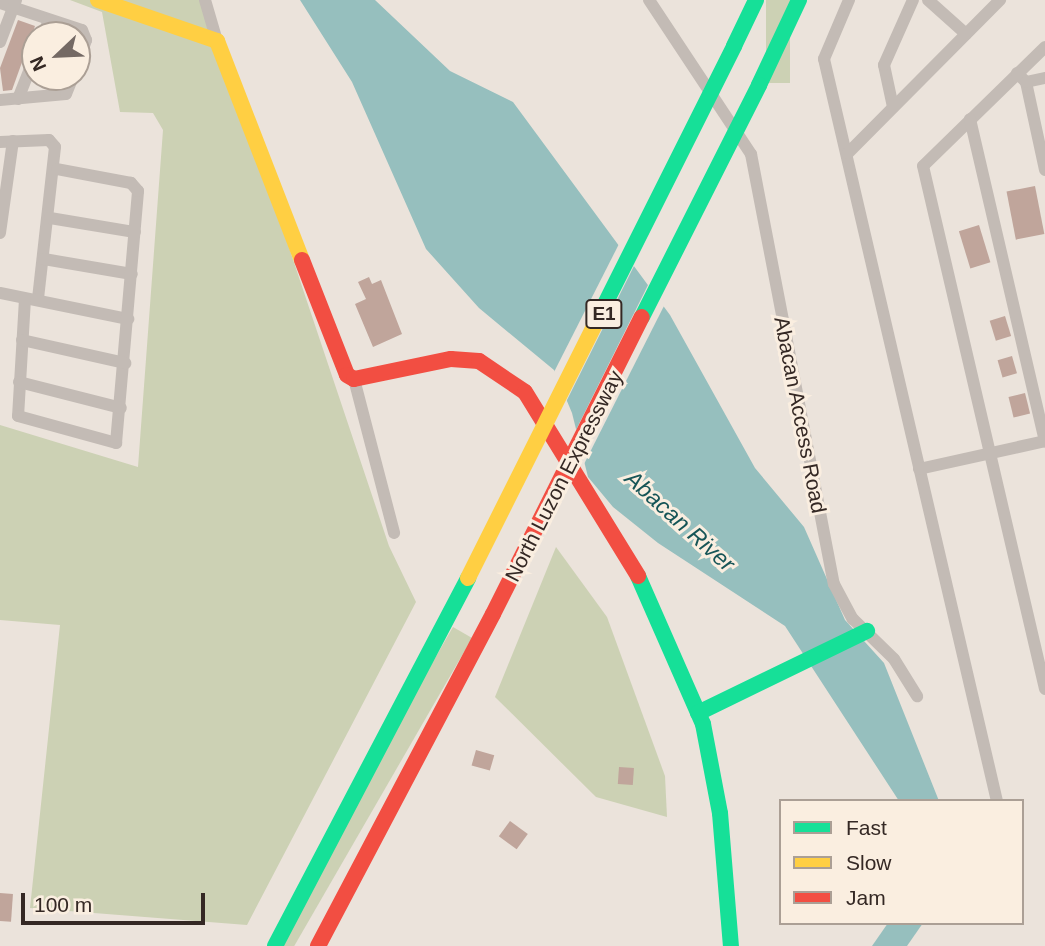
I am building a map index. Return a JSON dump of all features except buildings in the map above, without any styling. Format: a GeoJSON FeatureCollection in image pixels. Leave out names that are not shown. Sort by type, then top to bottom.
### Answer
{"type":"FeatureCollection","features":[{"type":"Feature","properties":{"kind":"main road"},"geometry":{"type":"LineString","coordinates":[[98,0],[216,41],[338,360],[354,379],[437,361],[479,361],[525,392],[638,577],[698,713],[720,813],[731,946]]}},
{"type":"Feature","properties":{"kind":"main road","name":"North Luzon Expressway"},"geometry":{"type":"LineString","coordinates":[[275,946],[468,578],[756,0]]}},
{"type":"Feature","properties":{"kind":"main road","name":"North Luzon Expressway"},"geometry":{"type":"LineString","coordinates":[[318,946],[493,614],[759,85],[799,0]]}},
{"type":"Feature","properties":{"kind":"main road"},"geometry":{"type":"LineString","coordinates":[[698,713],[864,632]]}},
{"type":"Feature","properties":{"kind":"street"},"geometry":{"type":"LineString","coordinates":[[205,0],[216,41]]}},
{"type":"Feature","properties":{"kind":"street","name":"Abacan Access Road"},"geometry":{"type":"LineString","coordinates":[[649,0],[743,140],[758,187],[834,584],[847,610],[864,632],[894,659],[917,696]]}},
{"type":"Feature","properties":{"kind":"street"},"geometry":{"type":"LineString","coordinates":[[849,0],[824,54],[997,799]]}},
{"type":"Feature","properties":{"kind":"street"},"geometry":{"type":"LineString","coordinates":[[893,107],[884,65],[913,0]]}},
{"type":"Feature","properties":{"kind":"street"},"geometry":{"type":"LineString","coordinates":[[928,0],[966,34]]}},
{"type":"Feature","properties":{"kind":"street"},"geometry":{"type":"LineString","coordinates":[[848,153],[1000,0]]}},
{"type":"Feature","properties":{"kind":"street"},"geometry":{"type":"LineString","coordinates":[[0,3],[15,4],[49,20]]}},
{"type":"Feature","properties":{"kind":"street"},"geometry":{"type":"LineString","coordinates":[[0,42],[15,4]]}},
{"type":"Feature","properties":{"kind":"street"},"geometry":{"type":"LineString","coordinates":[[1045,47],[1021,78],[970,119],[923,166],[1045,689]]}},
{"type":"Feature","properties":{"kind":"street"},"geometry":{"type":"LineString","coordinates":[[1021,78],[1045,78]]}},
{"type":"Feature","properties":{"kind":"street"},"geometry":{"type":"LineString","coordinates":[[1021,78],[1042,141],[1045,170]]}},
{"type":"Feature","properties":{"kind":"street"},"geometry":{"type":"LineString","coordinates":[[18,99],[21,91]]}},
{"type":"Feature","properties":{"kind":"street"},"geometry":{"type":"LineString","coordinates":[[0,100],[66,94],[67,91]]}},
{"type":"Feature","properties":{"kind":"street"},"geometry":{"type":"LineString","coordinates":[[919,469],[1045,441],[970,119]]}},
{"type":"Feature","properties":{"kind":"street"},"geometry":{"type":"LineString","coordinates":[[0,233],[6,141],[49,140],[57,169],[38,299]]}},
{"type":"Feature","properties":{"kind":"street"},"geometry":{"type":"LineString","coordinates":[[24,299],[18,416],[113,443],[121,408],[135,232],[136,185],[57,169]]}},
{"type":"Feature","properties":{"kind":"street"},"geometry":{"type":"LineString","coordinates":[[50,218],[135,232]]}},
{"type":"Feature","properties":{"kind":"street"},"geometry":{"type":"LineString","coordinates":[[44,259],[132,274]]}},
{"type":"Feature","properties":{"kind":"street"},"geometry":{"type":"LineString","coordinates":[[0,293],[128,319]]}},
{"type":"Feature","properties":{"kind":"street"},"geometry":{"type":"LineString","coordinates":[[22,340],[125,363]]}},
{"type":"Feature","properties":{"kind":"street"},"geometry":{"type":"LineString","coordinates":[[354,379],[394,533]]}},
{"type":"Feature","properties":{"kind":"street"},"geometry":{"type":"LineString","coordinates":[[19,382],[121,408]]}},
{"type":"Feature","properties":{"kind":"green space"},"geometry":{"type":"Polygon","coordinates":[[[70,0],[206,0],[389,546],[416,602],[247,925],[30,908],[60,625],[0,620],[0,425],[138,467],[163,130],[153,113],[120,112],[102,12],[70,0]]]}},
{"type":"Feature","properties":{"kind":"green space"},"geometry":{"type":"Polygon","coordinates":[[[766,0],[790,0],[790,83],[766,83],[766,0]]]}},
{"type":"Feature","properties":{"kind":"green space"},"geometry":{"type":"Polygon","coordinates":[[[556,547],[607,617],[665,776],[667,817],[596,797],[495,697],[556,547]]]}},
{"type":"Feature","properties":{"kind":"green space"},"geometry":{"type":"Polygon","coordinates":[[[453,627],[472,638],[294,946],[284,946],[272,940],[453,627]]]}},
{"type":"Feature","properties":{"kind":"water","name":"Abacan River"},"geometry":{"type":"Polygon","coordinates":[[[300,0],[375,0],[450,71],[513,102],[670,315],[755,468],[804,527],[845,620],[884,663],[938,799],[898,799],[785,626],[658,543],[613,507],[588,477],[572,413],[554,370],[479,308],[426,249],[352,82],[300,0]]]}},
{"type":"Feature","properties":{"kind":"water"},"geometry":{"type":"Polygon","coordinates":[[[887,925],[922,925],[907,946],[872,946],[887,925]]]}},
{"type":"Feature","properties":{"kind":"pier"},"geometry":{"type":"Polygon","coordinates":[[[621,240],[636,262],[565,404],[552,376],[621,240]]]}},
{"type":"Feature","properties":{"kind":"pier"},"geometry":{"type":"Polygon","coordinates":[[[650,281],[666,302],[582,468],[574,434],[650,281]]]}},
{"type":"Feature","properties":{"kind":"traffic: fast"},"geometry":{"type":"LineString","coordinates":[[734,46],[756,0]]}},
{"type":"Feature","properties":{"kind":"traffic: fast"},"geometry":{"type":"LineString","coordinates":[[759,85],[799,0]]}},
{"type":"Feature","properties":{"kind":"traffic: fast"},"geometry":{"type":"LineString","coordinates":[[599,316],[734,46]]}},
{"type":"Feature","properties":{"kind":"traffic: fast"},"geometry":{"type":"LineString","coordinates":[[642,317],[759,85]]}},
{"type":"Feature","properties":{"kind":"traffic: fast"},"geometry":{"type":"LineString","coordinates":[[638,576],[703,724],[720,813],[731,946]]}},
{"type":"Feature","properties":{"kind":"traffic: fast"},"geometry":{"type":"LineString","coordinates":[[275,946],[468,578]]}},
{"type":"Feature","properties":{"kind":"traffic: fast"},"geometry":{"type":"LineString","coordinates":[[698,713],[867,631]]}},
{"type":"Feature","properties":{"kind":"traffic: slow"},"geometry":{"type":"LineString","coordinates":[[98,0],[217,41],[302,260]]}},
{"type":"Feature","properties":{"kind":"traffic: slow"},"geometry":{"type":"LineString","coordinates":[[468,578],[599,316]]}},
{"type":"Feature","properties":{"kind":"traffic: jam"},"geometry":{"type":"LineString","coordinates":[[302,260],[347,375],[354,379],[451,359],[479,361],[525,392],[638,576]]}},
{"type":"Feature","properties":{"kind":"traffic: jam"},"geometry":{"type":"LineString","coordinates":[[493,614],[642,317]]}},
{"type":"Feature","properties":{"kind":"traffic: jam"},"geometry":{"type":"LineString","coordinates":[[318,946],[493,614]]}}]}
